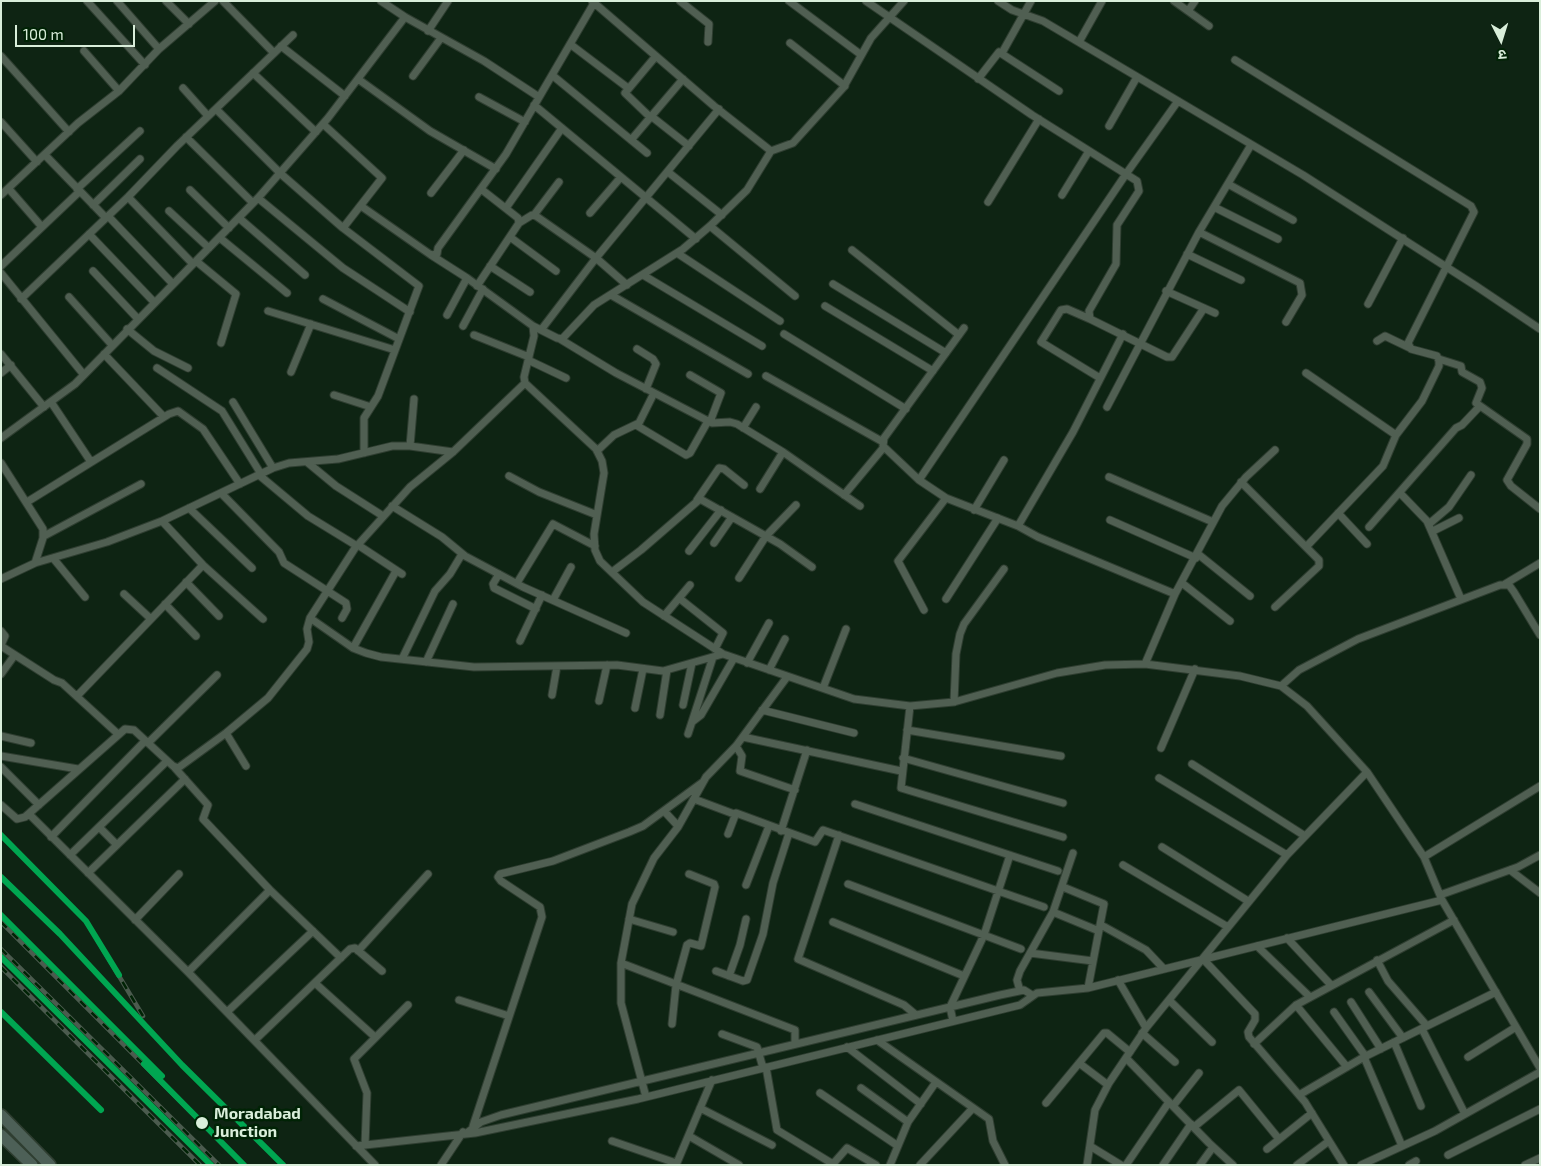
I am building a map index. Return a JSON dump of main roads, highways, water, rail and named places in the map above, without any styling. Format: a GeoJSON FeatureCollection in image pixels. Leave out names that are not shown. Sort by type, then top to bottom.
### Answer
{"type":"FeatureCollection","features":[{"type":"Feature","properties":{"kind":"main road"},"geometry":{"type":"LineString","coordinates":[[1,1115],[50,1165]]}},
{"type":"Feature","properties":{"kind":"main road"},"geometry":{"type":"LineString","coordinates":[[1,1135],[32,1165]]}},
{"type":"Feature","properties":{"kind":"railway"},"geometry":{"type":"LineString","coordinates":[[1,835],[86,921],[143,1016]]}},
{"type":"Feature","properties":{"kind":"railway"},"geometry":{"type":"LineString","coordinates":[[1,877],[60,934],[182,1065],[283,1165]]}},
{"type":"Feature","properties":{"kind":"railway"},"geometry":{"type":"LineString","coordinates":[[1,922],[244,1165]]}},
{"type":"Feature","properties":{"kind":"railway"},"geometry":{"type":"LineString","coordinates":[[1,949],[219,1165]]}},
{"type":"Feature","properties":{"kind":"railway"},"geometry":{"type":"LineString","coordinates":[[1,967],[200,1165]]}},
{"type":"Feature","properties":{"kind":"railway"},"geometry":{"type":"LineString","coordinates":[[1,1012],[101,1110]]}},
{"type":"Feature","properties":{"kind":"place","name":"Moradabad Junction"},"geometry":{"type":"Point","coordinates":[202,1123]}}]}
